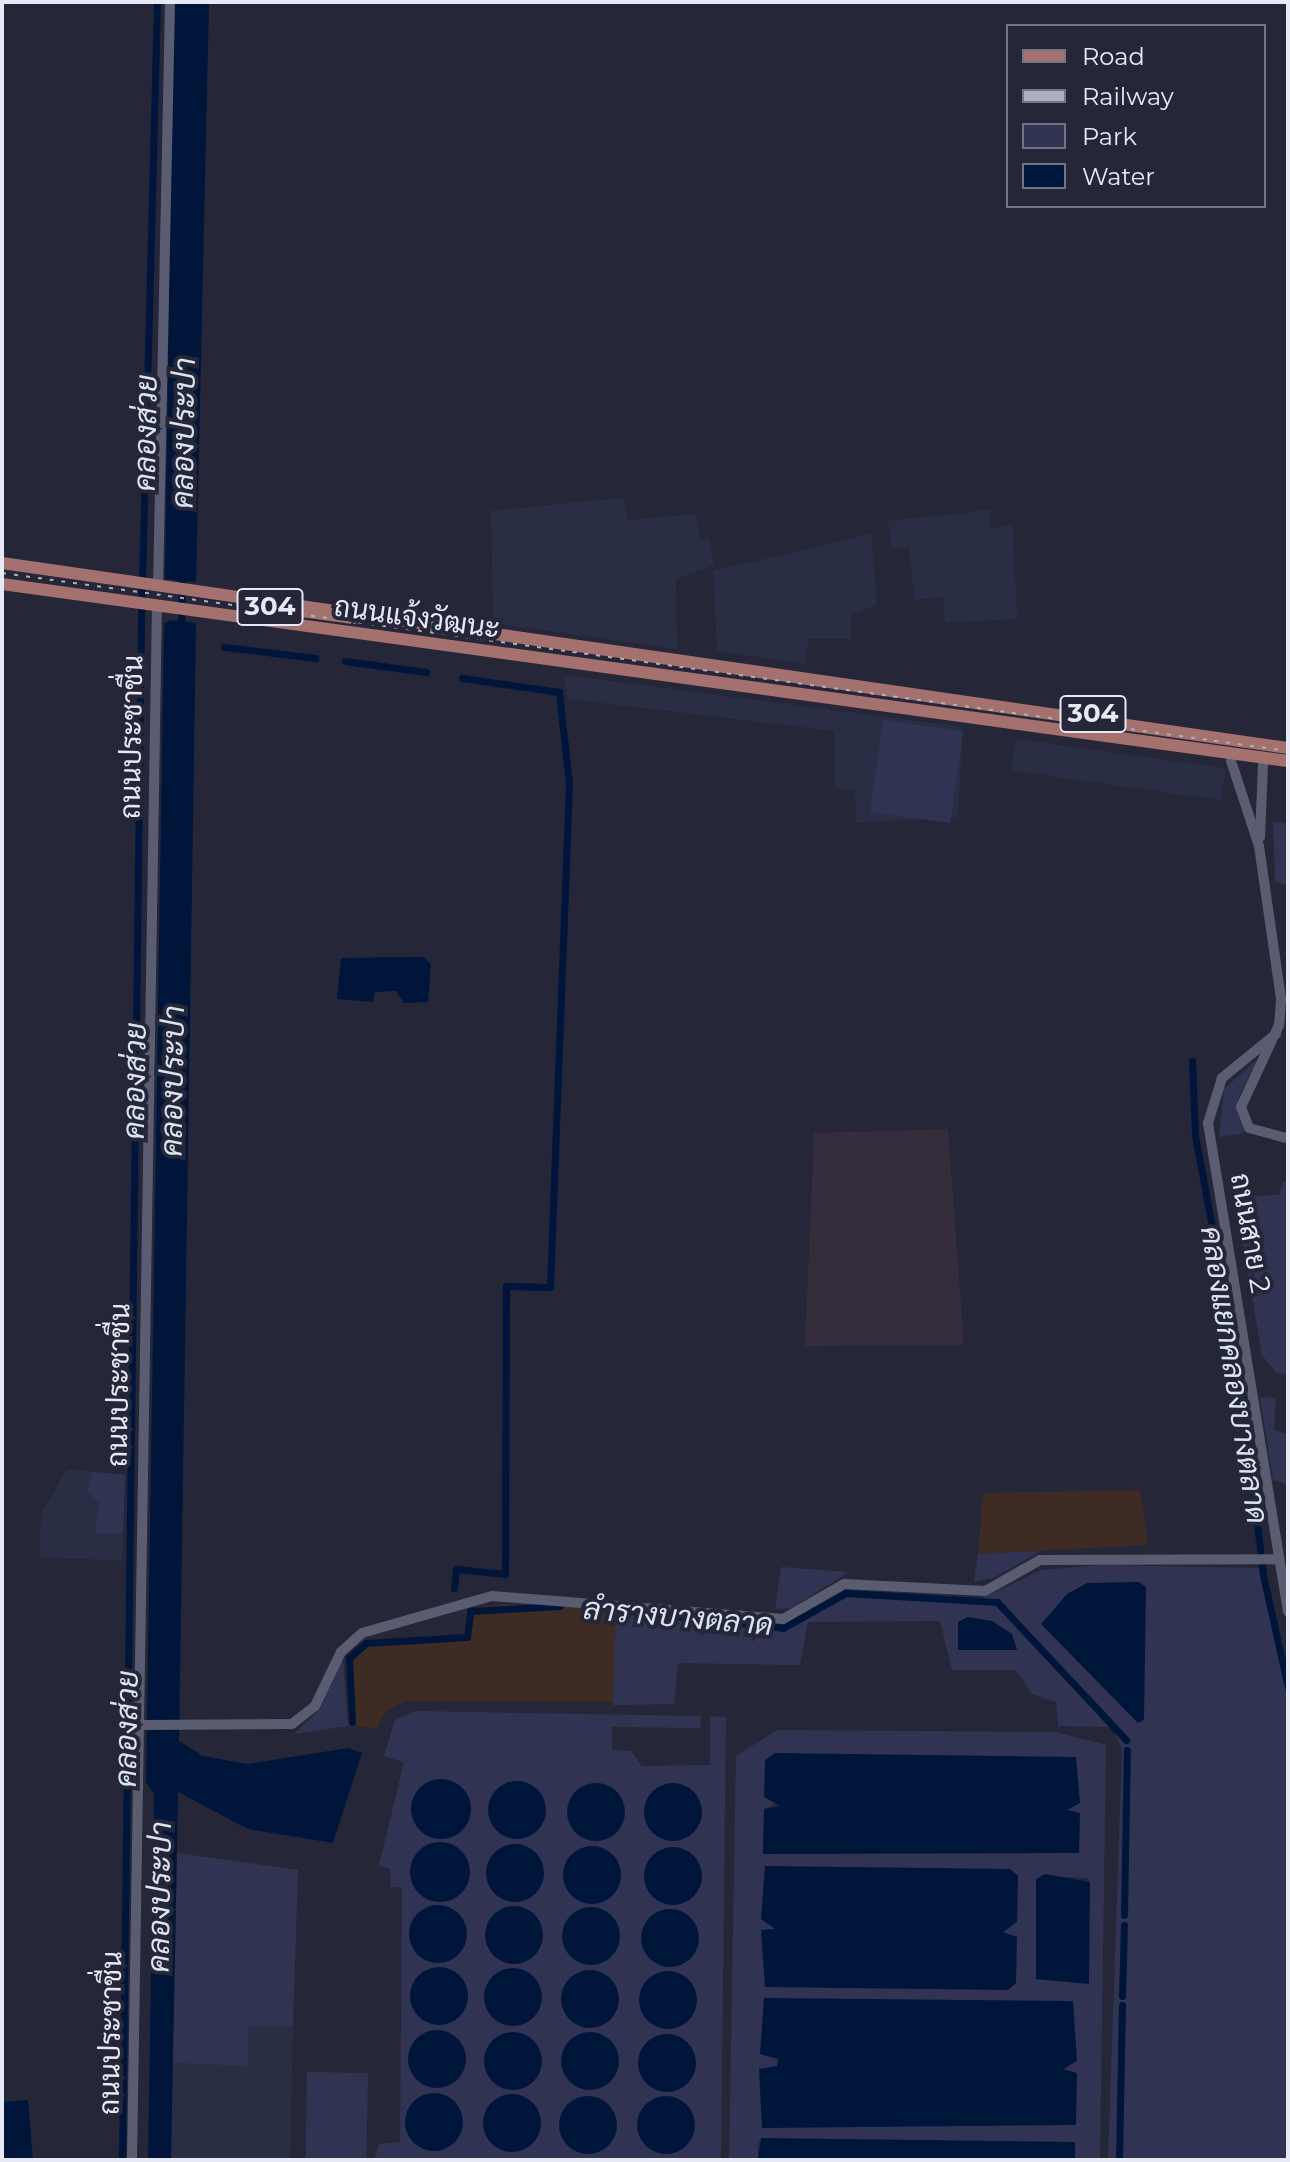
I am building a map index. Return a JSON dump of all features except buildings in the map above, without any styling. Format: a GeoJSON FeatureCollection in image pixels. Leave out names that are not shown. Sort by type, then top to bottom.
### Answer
{"type":"FeatureCollection","features":[{"type":"Feature","properties":{"kind":"main road","name":"ถนนแจ้งวัฒนะ"},"geometry":{"type":"LineString","coordinates":[[2,563],[396,616],[920,694],[1288,741]]}},
{"type":"Feature","properties":{"kind":"main road","name":"ถนนแจ้งวัฒนะ"},"geometry":{"type":"LineString","coordinates":[[2,570],[538,644],[673,658]]}},
{"type":"Feature","properties":{"kind":"main road"},"geometry":{"type":"LineString","coordinates":[[65,599],[69,573]]}},
{"type":"Feature","properties":{"kind":"main road","name":"ถนนแจ้งวัฒนะ"},"geometry":{"type":"LineString","coordinates":[[2,584],[535,657],[1288,769]]}},
{"type":"Feature","properties":{"kind":"main road","name":"ถนนแจ้งวัฒนะ"},"geometry":{"type":"LineString","coordinates":[[2,591],[683,679]]}},
{"type":"Feature","properties":{"kind":"main road"},"geometry":{"type":"LineString","coordinates":[[276,628],[292,619],[283,600]]}},
{"type":"Feature","properties":{"kind":"main road"},"geometry":{"type":"LineString","coordinates":[[387,643],[374,629],[396,616]]}},
{"type":"Feature","properties":{"kind":"main road","name":"ถนนแจ้งวัฒนะ"},"geometry":{"type":"LineString","coordinates":[[920,694],[1079,726],[1288,759]]}},
{"type":"Feature","properties":{"kind":"main road","name":"ถนนแจ้งวัฒนะ"},"geometry":{"type":"LineString","coordinates":[[948,717],[1079,726],[1288,748]]}},
{"type":"Feature","properties":{"kind":"main road"},"geometry":{"type":"LineString","coordinates":[[1217,759],[1226,747],[1218,731]]}},
{"type":"Feature","properties":{"kind":"main road"},"geometry":{"type":"LineString","coordinates":[[1263,765],[1266,738]]}},
{"type":"Feature","properties":{"kind":"street"},"geometry":{"type":"LineString","coordinates":[[148,584],[170,2]]}},
{"type":"Feature","properties":{"kind":"street","name":"ถนนประชาชื่น"},"geometry":{"type":"LineString","coordinates":[[132,2160],[141,1725],[147,610]]}},
{"type":"Feature","properties":{"kind":"street"},"geometry":{"type":"LineString","coordinates":[[1231,761],[1259,846],[1280,978],[1276,1034],[1241,1107],[1249,1128],[1286,1138]]}},
{"type":"Feature","properties":{"kind":"street"},"geometry":{"type":"LineString","coordinates":[[1259,846],[1263,765]]}},
{"type":"Feature","properties":{"kind":"street","name":"ถนนสาย 2"},"geometry":{"type":"LineString","coordinates":[[1276,1034],[1215,1087],[1211,1146],[1288,1611]]}},
{"type":"Feature","properties":{"kind":"street"},"geometry":{"type":"LineString","coordinates":[[141,1725],[281,1728],[303,1718],[341,1652],[368,1630],[492,1596],[783,1619],[844,1584],[985,1591],[1040,1560],[1277,1559]]}},
{"type":"Feature","properties":{"kind":"shaded area"},"geometry":{"type":"Polygon","coordinates":[[[623,498],[628,520],[695,514],[700,539],[710,539],[714,565],[676,579],[677,649],[493,623],[491,511],[623,498]]]}},
{"type":"Feature","properties":{"kind":"shaded area"},"geometry":{"type":"Polygon","coordinates":[[[990,510],[991,528],[1013,525],[1017,619],[945,623],[943,597],[914,600],[909,547],[891,548],[888,521],[990,510]]]}},
{"type":"Feature","properties":{"kind":"shaded area"},"geometry":{"type":"Polygon","coordinates":[[[871,534],[877,605],[851,615],[851,639],[808,639],[806,664],[717,651],[713,571],[871,534]]]}},
{"type":"Feature","properties":{"kind":"shaded area"},"geometry":{"type":"Polygon","coordinates":[[[564,675],[963,727],[958,817],[856,823],[855,791],[835,789],[834,731],[568,699],[564,675]]]}},
{"type":"Feature","properties":{"kind":"shaded area"},"geometry":{"type":"Polygon","coordinates":[[[1016,739],[1226,769],[1221,800],[1012,771],[1016,739]]]}},
{"type":"Feature","properties":{"kind":"shaded area"},"geometry":{"type":"Polygon","coordinates":[[[948,1129],[964,1345],[805,1346],[814,1133],[948,1129]]]}},
{"type":"Feature","properties":{"kind":"shaded area"},"geometry":{"type":"Polygon","coordinates":[[[67,1469],[125,1475],[122,1560],[39,1558],[41,1514],[67,1469]]]}},
{"type":"Feature","properties":{"kind":"shaded area"},"geometry":{"type":"Polygon","coordinates":[[[1140,1490],[1148,1545],[978,1554],[983,1493],[1140,1490]]]}},
{"type":"Feature","properties":{"kind":"shaded area"},"geometry":{"type":"Polygon","coordinates":[[[502,1604],[617,1608],[614,1702],[406,1701],[386,1711],[377,1728],[348,1726],[347,1657],[365,1640],[464,1635],[466,1609],[502,1604]]]}},
{"type":"Feature","properties":{"kind":"shaded area"},"geometry":{"type":"Polygon","coordinates":[[[248,2026],[293,2026],[290,2160],[171,2160],[173,2063],[247,2066],[248,2026]]]}},
{"type":"Feature","properties":{"kind":"green space"},"geometry":{"type":"Polygon","coordinates":[[[883,720],[963,731],[950,823],[870,812],[883,720]]]}},
{"type":"Feature","properties":{"kind":"green space"},"geometry":{"type":"Polygon","coordinates":[[[1273,822],[1288,824],[1288,886],[1275,881],[1273,822]]]}},
{"type":"Feature","properties":{"kind":"green space"},"geometry":{"type":"Polygon","coordinates":[[[1258,1059],[1238,1098],[1244,1133],[1219,1137],[1224,1089],[1258,1059]]]}},
{"type":"Feature","properties":{"kind":"green space"},"geometry":{"type":"Polygon","coordinates":[[[1283,1182],[1288,1182],[1288,1374],[1276,1373],[1262,1355],[1235,1197],[1279,1195],[1283,1182]]]}},
{"type":"Feature","properties":{"kind":"green space"},"geometry":{"type":"Polygon","coordinates":[[[1260,1397],[1276,1398],[1274,1430],[1287,1434],[1288,1485],[1273,1480],[1260,1397]]]}},
{"type":"Feature","properties":{"kind":"green space"},"geometry":{"type":"Polygon","coordinates":[[[93,1472],[125,1475],[123,1534],[95,1533],[99,1502],[87,1492],[93,1472]]]}},
{"type":"Feature","properties":{"kind":"green space"},"geometry":{"type":"Polygon","coordinates":[[[1041,1551],[993,1578],[974,1582],[978,1554],[1041,1551]]]}},
{"type":"Feature","properties":{"kind":"green space"},"geometry":{"type":"Polygon","coordinates":[[[1100,1565],[1259,1568],[1288,1700],[1288,2160],[1108,2160],[1122,1750],[1112,1727],[1058,1726],[1056,1702],[1032,1694],[1016,1670],[952,1670],[940,1621],[808,1622],[800,1665],[678,1663],[674,1704],[613,1705],[616,1613],[780,1627],[806,1619],[846,1590],[980,1599],[1042,1570],[1100,1565]]]}},
{"type":"Feature","properties":{"kind":"green space"},"geometry":{"type":"Polygon","coordinates":[[[781,1567],[849,1572],[791,1608],[775,1609],[781,1567]]]}},
{"type":"Feature","properties":{"kind":"green space"},"geometry":{"type":"Polygon","coordinates":[[[343,1657],[348,1726],[294,1734],[320,1709],[343,1657]]]}},
{"type":"Feature","properties":{"kind":"green space"},"geometry":{"type":"Polygon","coordinates":[[[415,1711],[701,1716],[700,1728],[612,1727],[612,1750],[631,1751],[642,1766],[710,1765],[710,1716],[726,1717],[721,2160],[374,2160],[379,2144],[400,2142],[402,1887],[391,1887],[390,1869],[379,1865],[404,1762],[384,1756],[395,1720],[415,1711]]]}},
{"type":"Feature","properties":{"kind":"green space"},"geometry":{"type":"Polygon","coordinates":[[[777,1730],[1056,1732],[1106,1745],[1100,2160],[1075,2160],[1075,2142],[758,2141],[758,2160],[729,2160],[736,1756],[777,1730]],[[764,1797],[780,1800],[764,1810],[763,1854],[1067,1810],[1067,1805],[764,1797]],[[1040,1876],[1036,1979],[1089,1983],[1089,1878],[1040,1876]],[[775,1922],[775,1929],[761,1930],[1003,1932],[1004,1926],[775,1922]],[[778,2058],[777,2066],[759,2070],[1077,2073],[1063,2070],[1077,2061],[778,2058]]]}},
{"type":"Feature","properties":{"kind":"green space"},"geometry":{"type":"Polygon","coordinates":[[[177,1853],[298,1870],[293,2026],[248,2026],[248,2066],[173,2063],[177,1853]]]}},
{"type":"Feature","properties":{"kind":"green space"},"geometry":{"type":"Polygon","coordinates":[[[307,2072],[368,2073],[366,2160],[305,2159],[307,2072]]]}},
{"type":"Feature","properties":{"kind":"water","name":"คลองประปา"},"geometry":{"type":"Polygon","coordinates":[[[173,2],[209,2],[196,582],[165,579],[173,2]]]}},
{"type":"Feature","properties":{"kind":"water"},"geometry":{"type":"Polygon","coordinates":[[[170,620],[196,623],[179,1741],[203,1756],[247,1764],[348,1748],[362,1753],[333,1843],[248,1829],[178,1792],[171,2160],[148,2160],[154,1794],[146,1782],[164,624],[170,620]]]}},
{"type":"Feature","properties":{"kind":"water"},"geometry":{"type":"Polygon","coordinates":[[[423,957],[431,964],[428,1002],[404,1003],[396,991],[375,992],[373,1002],[337,999],[341,958],[423,957]]]}},
{"type":"Feature","properties":{"kind":"water"},"geometry":{"type":"Polygon","coordinates":[[[1139,1582],[1146,1587],[1144,1720],[1138,1723],[1041,1624],[1067,1594],[1087,1583],[1139,1582]]]}},
{"type":"Feature","properties":{"kind":"water"},"geometry":{"type":"Polygon","coordinates":[[[968,1617],[992,1621],[1012,1634],[1017,1650],[958,1650],[958,1622],[968,1617]]]}},
{"type":"Feature","properties":{"kind":"water"},"geometry":{"type":"Polygon","coordinates":[[[775,1753],[1076,1757],[1080,1803],[1067,1810],[1080,1813],[1079,1853],[763,1854],[764,1809],[780,1806],[764,1797],[765,1760],[775,1753]]]}},
{"type":"Feature","properties":{"kind":"water"},"geometry":{"type":"Polygon","coordinates":[[[441,1779],[462,1788],[471,1809],[462,1830],[441,1839],[420,1830],[411,1809],[420,1788],[441,1779]]]}},
{"type":"Feature","properties":{"kind":"water"},"geometry":{"type":"Polygon","coordinates":[[[517,1781],[528,1783],[537,1790],[544,1799],[544,1821],[537,1830],[528,1837],[517,1839],[506,1837],[497,1830],[490,1821],[488,1810],[490,1799],[497,1790],[506,1783],[517,1781]]]}},
{"type":"Feature","properties":{"kind":"water"},"geometry":{"type":"Polygon","coordinates":[[[596,1783],[607,1785],[616,1792],[623,1801],[623,1823],[616,1832],[607,1839],[596,1841],[585,1839],[576,1832],[569,1823],[567,1812],[569,1801],[576,1792],[585,1785],[596,1783]]]}},
{"type":"Feature","properties":{"kind":"water"},"geometry":{"type":"Polygon","coordinates":[[[673,1783],[684,1785],[693,1792],[700,1801],[700,1823],[693,1832],[684,1839],[673,1841],[662,1839],[653,1832],[646,1823],[644,1812],[646,1801],[653,1792],[662,1785],[673,1783]]]}},
{"type":"Feature","properties":{"kind":"water"},"geometry":{"type":"Polygon","coordinates":[[[440,1842],[461,1851],[470,1872],[461,1893],[440,1902],[419,1893],[410,1872],[419,1851],[440,1842]]]}},
{"type":"Feature","properties":{"kind":"water"},"geometry":{"type":"Polygon","coordinates":[[[515,1844],[535,1853],[544,1873],[535,1893],[515,1902],[495,1893],[486,1873],[495,1853],[515,1844]]]}},
{"type":"Feature","properties":{"kind":"water"},"geometry":{"type":"Polygon","coordinates":[[[592,1846],[613,1854],[621,1875],[613,1896],[592,1904],[571,1896],[563,1875],[571,1854],[592,1846]]]}},
{"type":"Feature","properties":{"kind":"water"},"geometry":{"type":"Polygon","coordinates":[[[673,1847],[684,1849],[693,1856],[700,1865],[700,1887],[693,1896],[684,1903],[673,1905],[662,1903],[653,1896],[646,1887],[644,1876],[646,1865],[653,1856],[662,1849],[673,1847]]]}},
{"type":"Feature","properties":{"kind":"water"},"geometry":{"type":"Polygon","coordinates":[[[765,1866],[1010,1869],[1018,1876],[1017,1922],[1003,1932],[1017,1937],[1016,1983],[1008,1990],[765,1987],[761,1930],[775,1929],[761,1919],[765,1866]]]}},
{"type":"Feature","properties":{"kind":"water"},"geometry":{"type":"Polygon","coordinates":[[[1045,1874],[1090,1882],[1089,1984],[1036,1979],[1036,1879],[1045,1874]]]}},
{"type":"Feature","properties":{"kind":"water"},"geometry":{"type":"Polygon","coordinates":[[[438,1905],[458,1914],[467,1934],[458,1954],[438,1963],[418,1954],[409,1934],[418,1914],[438,1905]]]}},
{"type":"Feature","properties":{"kind":"water"},"geometry":{"type":"Polygon","coordinates":[[[514,1906],[525,1908],[534,1915],[541,1924],[541,1946],[534,1955],[525,1962],[514,1964],[503,1962],[494,1955],[487,1946],[485,1935],[487,1924],[494,1915],[503,1908],[514,1906]]]}},
{"type":"Feature","properties":{"kind":"water"},"geometry":{"type":"Polygon","coordinates":[[[591,1907],[612,1915],[620,1936],[612,1957],[591,1965],[570,1957],[562,1936],[570,1915],[591,1907]]]}},
{"type":"Feature","properties":{"kind":"water"},"geometry":{"type":"Polygon","coordinates":[[[670,1909],[681,1911],[690,1918],[697,1927],[697,1949],[690,1958],[681,1965],[670,1967],[659,1965],[650,1958],[643,1949],[641,1938],[643,1927],[650,1918],[659,1911],[670,1909]]]}},
{"type":"Feature","properties":{"kind":"water"},"geometry":{"type":"Polygon","coordinates":[[[439,1967],[460,1975],[468,1996],[460,2017],[439,2025],[418,2017],[410,1996],[418,1975],[439,1967]]]}},
{"type":"Feature","properties":{"kind":"water"},"geometry":{"type":"Polygon","coordinates":[[[513,1968],[534,1976],[542,1997],[534,2018],[513,2026],[492,2018],[484,1997],[492,1976],[513,1968]]]}},
{"type":"Feature","properties":{"kind":"water"},"geometry":{"type":"Polygon","coordinates":[[[590,1970],[601,1972],[610,1979],[617,1988],[617,2010],[610,2019],[601,2026],[590,2028],[579,2026],[570,2019],[563,2010],[561,1999],[563,1988],[570,1979],[579,1972],[590,1970]]]}},
{"type":"Feature","properties":{"kind":"water"},"geometry":{"type":"Polygon","coordinates":[[[668,1971],[679,1973],[688,1980],[695,1989],[695,2011],[688,2020],[679,2027],[668,2029],[657,2027],[648,2020],[641,2011],[639,2000],[641,1989],[648,1980],[657,1973],[668,1971]]]}},
{"type":"Feature","properties":{"kind":"water"},"geometry":{"type":"Polygon","coordinates":[[[764,1998],[1073,2001],[1077,2061],[1063,2069],[1077,2073],[1076,2125],[762,2128],[759,2069],[777,2066],[778,2059],[760,2054],[764,1998]]]}},
{"type":"Feature","properties":{"kind":"water"},"geometry":{"type":"Polygon","coordinates":[[[437,2030],[458,2038],[466,2059],[458,2080],[437,2088],[416,2080],[408,2059],[416,2038],[437,2030]]]}},
{"type":"Feature","properties":{"kind":"water"},"geometry":{"type":"Polygon","coordinates":[[[513,2032],[533,2041],[542,2061],[533,2081],[513,2090],[493,2081],[484,2061],[493,2041],[513,2032]]]}},
{"type":"Feature","properties":{"kind":"water"},"geometry":{"type":"Polygon","coordinates":[[[590,2032],[611,2040],[619,2061],[611,2082],[590,2090],[569,2082],[561,2061],[569,2040],[590,2032]]]}},
{"type":"Feature","properties":{"kind":"water"},"geometry":{"type":"Polygon","coordinates":[[[667,2034],[678,2036],[687,2043],[694,2052],[694,2074],[687,2083],[678,2090],[667,2092],[656,2090],[647,2083],[640,2074],[638,2063],[640,2052],[647,2043],[656,2036],[667,2034]]]}},
{"type":"Feature","properties":{"kind":"water"},"geometry":{"type":"Polygon","coordinates":[[[434,2093],[455,2101],[463,2122],[455,2143],[434,2151],[413,2143],[405,2122],[413,2101],[434,2093]]]}},
{"type":"Feature","properties":{"kind":"water"},"geometry":{"type":"Polygon","coordinates":[[[512,2094],[523,2096],[532,2103],[539,2112],[539,2134],[532,2143],[523,2150],[512,2152],[501,2150],[492,2143],[485,2134],[483,2123],[485,2112],[492,2103],[501,2096],[512,2094]]]}},
{"type":"Feature","properties":{"kind":"water"},"geometry":{"type":"Polygon","coordinates":[[[588,2096],[609,2104],[617,2125],[609,2146],[588,2154],[567,2146],[559,2125],[567,2104],[588,2096]]]}},
{"type":"Feature","properties":{"kind":"water"},"geometry":{"type":"Polygon","coordinates":[[[666,2096],[677,2098],[686,2105],[693,2114],[693,2136],[686,2145],[677,2152],[666,2154],[655,2152],[646,2145],[639,2136],[637,2125],[639,2114],[646,2105],[655,2098],[666,2096]]]}},
{"type":"Feature","properties":{"kind":"water"},"geometry":{"type":"Polygon","coordinates":[[[28,2100],[33,2160],[2,2160],[2,2102],[28,2100]]]}},
{"type":"Feature","properties":{"kind":"water"},"geometry":{"type":"Polygon","coordinates":[[[761,2138],[1075,2142],[1075,2160],[758,2160],[761,2138]]]}},
{"type":"Feature","properties":{"kind":"waterway","name":"คลองส่วย"},"geometry":{"type":"LineString","coordinates":[[122,2160],[141,622],[157,2]]}},
{"type":"Feature","properties":{"kind":"waterway","name":"คลองประปา"},"geometry":{"type":"LineString","coordinates":[[181,628],[182,572]]}},
{"type":"Feature","properties":{"kind":"waterway"},"geometry":{"type":"LineString","coordinates":[[224,647],[315,658]]}},
{"type":"Feature","properties":{"kind":"waterway"},"geometry":{"type":"LineString","coordinates":[[345,661],[426,672]]}},
{"type":"Feature","properties":{"kind":"waterway"},"geometry":{"type":"LineString","coordinates":[[454,1588],[456,1569],[505,1574],[506,1286],[550,1287],[569,783],[559,692],[462,678]]}},
{"type":"Feature","properties":{"kind":"waterway","name":"คลองแยกคลองบางตลาด"},"geometry":{"type":"LineString","coordinates":[[1192,1061],[1195,1135],[1240,1381],[1263,1575],[1288,1688]]}},
{"type":"Feature","properties":{"kind":"waterway","name":"ลำรางบางตลาด"},"geometry":{"type":"LineString","coordinates":[[612,1609],[783,1628],[846,1593],[997,1602],[1126,1740]]}},
{"type":"Feature","properties":{"kind":"waterway","name":"ลำรางบางตลาด"},"geometry":{"type":"LineString","coordinates":[[352,1722],[349,1658],[366,1643],[467,1637],[470,1611],[560,1606]]}},
{"type":"Feature","properties":{"kind":"waterway","name":"ลำรางบางตลาด"},"geometry":{"type":"LineString","coordinates":[[1124,1915],[1127,1750]]}},
{"type":"Feature","properties":{"kind":"waterway","name":"ลำรางบางตลาด"},"geometry":{"type":"LineString","coordinates":[[1122,1996],[1124,1925]]}},
{"type":"Feature","properties":{"kind":"waterway","name":"ลำรางบางตลาด"},"geometry":{"type":"LineString","coordinates":[[1119,2160],[1122,2005]]}},
{"type":"Feature","properties":{"kind":"railway"},"geometry":{"type":"LineString","coordinates":[[2,573],[1288,751]]}}]}
